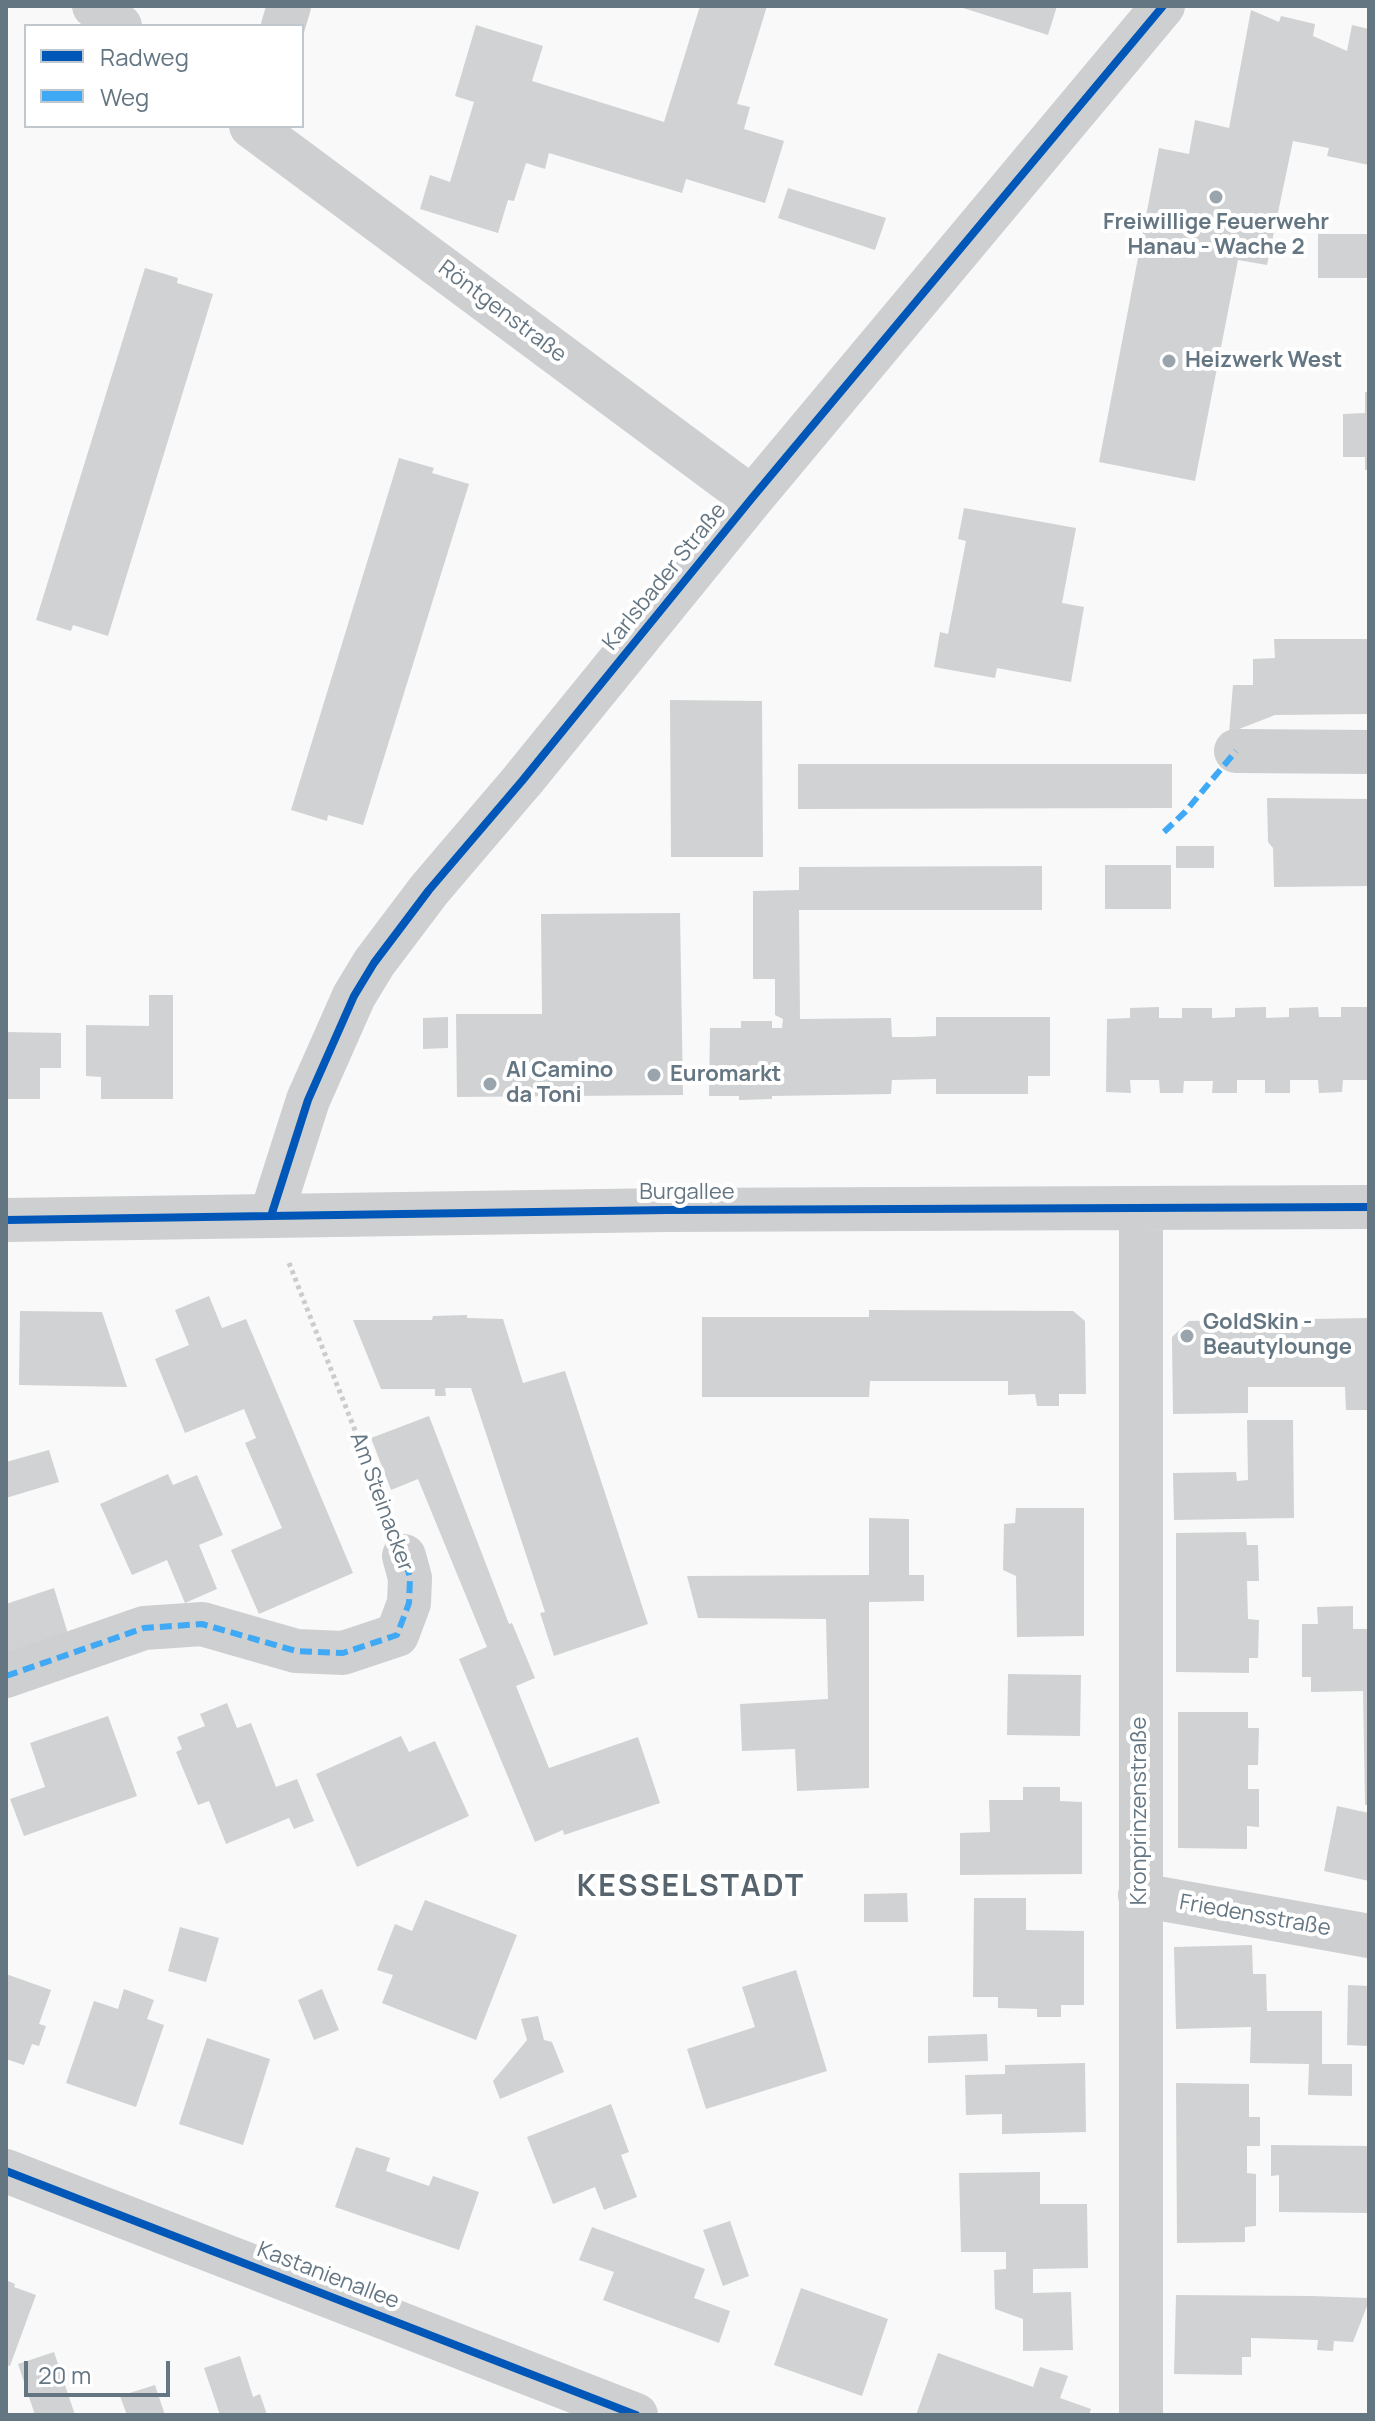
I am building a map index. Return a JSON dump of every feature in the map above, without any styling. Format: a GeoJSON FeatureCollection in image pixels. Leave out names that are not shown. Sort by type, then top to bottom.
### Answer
{"type":"FeatureCollection","features":[{"type":"Feature","properties":{"kind":"street"},"geometry":{"type":"LineString","coordinates":[[94,6],[117,24]]}},
{"type":"Feature","properties":{"kind":"street","name":"Karlsbader Straße"},"geometry":{"type":"LineString","coordinates":[[271,1216],[308,1100],[348,1008],[374,963],[429,890],[522,781],[752,498],[1163,6]]}},
{"type":"Feature","properties":{"kind":"street","name":"Röntgenstraße"},"geometry":{"type":"LineString","coordinates":[[255,128],[752,498]]}},
{"type":"Feature","properties":{"kind":"street"},"geometry":{"type":"LineString","coordinates":[[1236,751],[1369,752]]}},
{"type":"Feature","properties":{"kind":"street","name":"Burgallee"},"geometry":{"type":"LineString","coordinates":[[6,1220],[667,1210],[1369,1207]]}},
{"type":"Feature","properties":{"kind":"street","name":"Kronprinzenstraße"},"geometry":{"type":"LineString","coordinates":[[1141,1208],[1141,2415]]}},
{"type":"Feature","properties":{"kind":"street","name":"Am Steinacker"},"geometry":{"type":"LineString","coordinates":[[6,1676],[144,1628],[202,1624],[296,1651],[343,1653],[397,1635],[409,1603],[410,1578],[404,1556]]}},
{"type":"Feature","properties":{"kind":"street","name":"Friedensstraße"},"geometry":{"type":"LineString","coordinates":[[1140,1895],[1369,1936]]}},
{"type":"Feature","properties":{"kind":"street","name":"Kastanienallee"},"geometry":{"type":"LineString","coordinates":[[6,2171],[636,2415]]}},
{"type":"Feature","properties":{"kind":"building"},"geometry":{"type":"Polygon","coordinates":[[[700,6],[767,6],[737,104],[750,107],[744,129],[784,141],[765,203],[686,179],[682,193],[549,153],[545,169],[526,163],[514,201],[508,200],[498,233],[420,209],[430,175],[450,182],[474,102],[455,96],[476,25],[543,46],[532,81],[664,122],[700,6]]]}},
{"type":"Feature","properties":{"kind":"building"},"geometry":{"type":"Polygon","coordinates":[[[957,6],[1057,6],[1048,35],[957,6]]]}},
{"type":"Feature","properties":{"kind":"building"},"geometry":{"type":"Polygon","coordinates":[[[1251,10],[1279,22],[1281,16],[1315,24],[1313,36],[1347,51],[1352,25],[1369,29],[1369,165],[1327,156],[1329,148],[1293,141],[1267,265],[1238,260],[1195,481],[1099,462],[1159,148],[1189,154],[1195,120],[1229,128],[1251,10]]]}},
{"type":"Feature","properties":{"kind":"building"},"geometry":{"type":"Polygon","coordinates":[[[788,188],[886,218],[875,250],[778,218],[788,188]]]}},
{"type":"Feature","properties":{"kind":"building"},"geometry":{"type":"Polygon","coordinates":[[[1318,234],[1369,234],[1369,278],[1318,278],[1318,234]]]}},
{"type":"Feature","properties":{"kind":"building"},"geometry":{"type":"Polygon","coordinates":[[[145,268],[178,278],[177,283],[213,294],[108,636],[73,625],[71,631],[36,620],[145,268]]]}},
{"type":"Feature","properties":{"kind":"building"},"geometry":{"type":"Polygon","coordinates":[[[1365,392],[1369,392],[1369,470],[1365,470],[1365,457],[1343,457],[1343,414],[1365,413],[1365,392]]]}},
{"type":"Feature","properties":{"kind":"building"},"geometry":{"type":"Polygon","coordinates":[[[399,458],[434,468],[432,473],[469,484],[363,825],[328,815],[327,821],[291,810],[399,458]]]}},
{"type":"Feature","properties":{"kind":"building"},"geometry":{"type":"Polygon","coordinates":[[[964,508],[1076,528],[1062,603],[1084,607],[1071,682],[997,668],[995,678],[934,667],[940,632],[948,634],[966,541],[958,539],[964,508]]]}},
{"type":"Feature","properties":{"kind":"building"},"geometry":{"type":"Polygon","coordinates":[[[1274,639],[1369,639],[1369,714],[1275,715],[1229,733],[1233,685],[1253,685],[1253,659],[1275,658],[1274,639]]]}},
{"type":"Feature","properties":{"kind":"building"},"geometry":{"type":"Polygon","coordinates":[[[670,700],[762,701],[763,857],[671,857],[670,700]]]}},
{"type":"Feature","properties":{"kind":"building"},"geometry":{"type":"Polygon","coordinates":[[[798,764],[1172,764],[1172,808],[798,809],[798,764]]]}},
{"type":"Feature","properties":{"kind":"building"},"geometry":{"type":"Polygon","coordinates":[[[1267,798],[1369,799],[1369,886],[1274,887],[1273,848],[1268,842],[1267,798]]]}},
{"type":"Feature","properties":{"kind":"building"},"geometry":{"type":"Polygon","coordinates":[[[1176,846],[1214,846],[1214,868],[1176,868],[1176,846]]]}},
{"type":"Feature","properties":{"kind":"building"},"geometry":{"type":"Polygon","coordinates":[[[1105,865],[1171,865],[1171,909],[1105,909],[1105,865]]]}},
{"type":"Feature","properties":{"kind":"building"},"geometry":{"type":"Polygon","coordinates":[[[1042,866],[1042,910],[799,910],[800,1019],[891,1018],[892,1037],[914,1037],[936,1036],[936,1017],[1050,1017],[1050,1076],[1028,1076],[1028,1094],[936,1094],[936,1079],[892,1080],[891,1094],[772,1096],[772,1099],[739,1100],[739,1096],[709,1096],[710,1028],[741,1028],[741,1021],[772,1021],[772,1028],[782,1028],[783,1019],[775,1015],[775,979],[753,979],[753,891],[799,890],[799,867],[1042,866]]]}},
{"type":"Feature","properties":{"kind":"building"},"geometry":{"type":"Polygon","coordinates":[[[680,913],[683,1095],[457,1097],[456,1014],[542,1014],[541,914],[680,913]]]}},
{"type":"Feature","properties":{"kind":"building"},"geometry":{"type":"Polygon","coordinates":[[[149,995],[173,995],[173,1099],[101,1099],[101,1077],[86,1076],[86,1025],[149,1026],[149,995]]]}},
{"type":"Feature","properties":{"kind":"building"},"geometry":{"type":"Polygon","coordinates":[[[1159,1007],[1159,1018],[1182,1018],[1182,1008],[1212,1008],[1212,1018],[1235,1017],[1235,1008],[1266,1007],[1266,1018],[1289,1017],[1289,1008],[1318,1007],[1319,1017],[1341,1017],[1341,1007],[1369,1007],[1369,1080],[1343,1080],[1342,1092],[1319,1093],[1318,1080],[1290,1080],[1290,1093],[1265,1093],[1265,1080],[1237,1080],[1237,1093],[1212,1093],[1213,1081],[1184,1081],[1183,1093],[1160,1093],[1159,1080],[1130,1080],[1131,1093],[1106,1092],[1107,1019],[1130,1018],[1130,1008],[1159,1007]]]}},
{"type":"Feature","properties":{"kind":"building"},"geometry":{"type":"Polygon","coordinates":[[[448,1017],[448,1048],[423,1049],[423,1018],[448,1017]]]}},
{"type":"Feature","properties":{"kind":"building"},"geometry":{"type":"Polygon","coordinates":[[[6,1032],[61,1033],[61,1068],[40,1068],[40,1099],[6,1099],[6,1032]]]}},
{"type":"Feature","properties":{"kind":"building"},"geometry":{"type":"Polygon","coordinates":[[[209,1296],[222,1328],[246,1319],[353,1573],[259,1614],[231,1550],[282,1528],[245,1443],[256,1438],[244,1409],[185,1433],[155,1359],[189,1345],[175,1310],[209,1296]]]}},
{"type":"Feature","properties":{"kind":"building"},"geometry":{"type":"Polygon","coordinates":[[[869,1310],[1073,1311],[1085,1321],[1086,1394],[1059,1394],[1059,1406],[1037,1406],[1035,1394],[1008,1395],[1008,1381],[870,1381],[869,1397],[702,1397],[702,1317],[869,1317],[869,1310]]]}},
{"type":"Feature","properties":{"kind":"building"},"geometry":{"type":"Polygon","coordinates":[[[20,1311],[102,1312],[127,1387],[19,1385],[20,1311]]]}},
{"type":"Feature","properties":{"kind":"building"},"geometry":{"type":"Polygon","coordinates":[[[467,1315],[467,1318],[503,1319],[523,1383],[565,1371],[648,1624],[554,1656],[540,1613],[545,1612],[471,1388],[445,1388],[446,1396],[435,1396],[435,1389],[381,1389],[353,1320],[432,1320],[433,1316],[467,1315]]]}},
{"type":"Feature","properties":{"kind":"building"},"geometry":{"type":"Polygon","coordinates":[[[1369,1318],[1369,1410],[1346,1410],[1345,1387],[1248,1387],[1248,1413],[1173,1414],[1172,1337],[1189,1321],[1369,1318]]]}},
{"type":"Feature","properties":{"kind":"building"},"geometry":{"type":"Polygon","coordinates":[[[429,1416],[509,1624],[512,1623],[535,1678],[516,1686],[549,1768],[638,1737],[660,1803],[564,1835],[563,1830],[535,1842],[459,1659],[487,1647],[418,1479],[391,1490],[371,1438],[429,1416]]]}},
{"type":"Feature","properties":{"kind":"building"},"geometry":{"type":"Polygon","coordinates":[[[1247,1420],[1293,1420],[1294,1518],[1174,1520],[1173,1473],[1236,1472],[1237,1481],[1248,1480],[1247,1420]]]}},
{"type":"Feature","properties":{"kind":"building"},"geometry":{"type":"Polygon","coordinates":[[[49,1450],[59,1482],[6,1498],[6,1462],[49,1450]]]}},
{"type":"Feature","properties":{"kind":"building"},"geometry":{"type":"Polygon","coordinates":[[[168,1474],[173,1485],[197,1475],[223,1535],[199,1545],[217,1589],[185,1603],[167,1560],[132,1575],[100,1504],[168,1474]]]}},
{"type":"Feature","properties":{"kind":"building"},"geometry":{"type":"Polygon","coordinates":[[[1016,1508],[1084,1508],[1084,1636],[1017,1637],[1016,1576],[1003,1570],[1004,1524],[1015,1523],[1016,1508]]]}},
{"type":"Feature","properties":{"kind":"building"},"geometry":{"type":"Polygon","coordinates":[[[869,1518],[909,1519],[909,1575],[924,1575],[924,1601],[869,1602],[869,1788],[797,1791],[795,1749],[742,1751],[740,1704],[828,1699],[826,1619],[698,1618],[687,1576],[869,1575],[869,1518]]]}},
{"type":"Feature","properties":{"kind":"building"},"geometry":{"type":"Polygon","coordinates":[[[1246,1532],[1247,1545],[1258,1545],[1259,1581],[1247,1581],[1248,1619],[1259,1620],[1258,1658],[1249,1658],[1249,1673],[1176,1672],[1176,1533],[1246,1532]]]}},
{"type":"Feature","properties":{"kind":"building"},"geometry":{"type":"Polygon","coordinates":[[[54,1588],[69,1637],[6,1657],[6,1604],[54,1588]]]}},
{"type":"Feature","properties":{"kind":"building"},"geometry":{"type":"Polygon","coordinates":[[[1353,1606],[1353,1629],[1369,1629],[1369,1805],[1365,1805],[1363,1691],[1311,1692],[1311,1677],[1302,1677],[1302,1624],[1318,1624],[1317,1607],[1353,1606]]]}},
{"type":"Feature","properties":{"kind":"building"},"geometry":{"type":"Polygon","coordinates":[[[1008,1674],[1081,1675],[1080,1736],[1007,1735],[1008,1674]]]}},
{"type":"Feature","properties":{"kind":"building"},"geometry":{"type":"Polygon","coordinates":[[[227,1703],[237,1728],[251,1723],[276,1787],[297,1779],[314,1821],[294,1829],[289,1818],[226,1844],[209,1801],[198,1805],[176,1752],[182,1749],[177,1737],[205,1726],[200,1714],[227,1703]]]}},
{"type":"Feature","properties":{"kind":"building"},"geometry":{"type":"Polygon","coordinates":[[[1178,1712],[1248,1712],[1248,1728],[1259,1728],[1258,1765],[1248,1765],[1248,1789],[1259,1789],[1259,1827],[1247,1826],[1247,1849],[1178,1848],[1178,1712]]]}},
{"type":"Feature","properties":{"kind":"building"},"geometry":{"type":"Polygon","coordinates":[[[108,1716],[137,1796],[24,1836],[10,1799],[45,1787],[30,1743],[108,1716]]]}},
{"type":"Feature","properties":{"kind":"building"},"geometry":{"type":"Polygon","coordinates":[[[401,1736],[409,1752],[435,1741],[469,1816],[357,1867],[316,1774],[401,1736]]]}},
{"type":"Feature","properties":{"kind":"building"},"geometry":{"type":"Polygon","coordinates":[[[1023,1787],[1060,1787],[1060,1801],[1082,1802],[1082,1874],[960,1875],[960,1833],[990,1832],[989,1800],[1023,1800],[1023,1787]]]}},
{"type":"Feature","properties":{"kind":"building"},"geometry":{"type":"Polygon","coordinates":[[[1337,1806],[1369,1813],[1369,1881],[1324,1871],[1337,1806]]]}},
{"type":"Feature","properties":{"kind":"building"},"geometry":{"type":"Polygon","coordinates":[[[907,1893],[908,1922],[864,1922],[864,1894],[907,1893]]]}},
{"type":"Feature","properties":{"kind":"building"},"geometry":{"type":"Polygon","coordinates":[[[974,1898],[1026,1898],[1026,1930],[1084,1931],[1084,2005],[1061,2005],[1061,2017],[1037,2017],[1037,2009],[998,2008],[998,1997],[973,1997],[974,1898]]]}},
{"type":"Feature","properties":{"kind":"building"},"geometry":{"type":"Polygon","coordinates":[[[425,1900],[517,1935],[476,2040],[382,2003],[393,1975],[377,1970],[395,1924],[412,1931],[425,1900]]]}},
{"type":"Feature","properties":{"kind":"building"},"geometry":{"type":"Polygon","coordinates":[[[180,1927],[219,1938],[206,1982],[168,1971],[180,1927]]]}},
{"type":"Feature","properties":{"kind":"building"},"geometry":{"type":"Polygon","coordinates":[[[1252,1945],[1253,1974],[1266,1974],[1267,2011],[1322,2011],[1322,2064],[1352,2064],[1352,2096],[1308,2095],[1309,2064],[1250,2063],[1251,2027],[1176,2029],[1174,1947],[1252,1945]]]}},
{"type":"Feature","properties":{"kind":"building"},"geometry":{"type":"Polygon","coordinates":[[[796,1970],[827,2071],[706,2109],[687,2049],[755,2027],[742,1987],[796,1970]]]}},
{"type":"Feature","properties":{"kind":"building"},"geometry":{"type":"Polygon","coordinates":[[[6,1974],[51,1990],[39,2024],[46,2026],[39,2046],[32,2044],[24,2065],[6,2059],[6,1974]]]}},
{"type":"Feature","properties":{"kind":"building"},"geometry":{"type":"Polygon","coordinates":[[[1348,1985],[1369,1986],[1369,2046],[1347,2045],[1348,1985]]]}},
{"type":"Feature","properties":{"kind":"building"},"geometry":{"type":"Polygon","coordinates":[[[124,1989],[154,2000],[147,2019],[164,2025],[136,2107],[66,2083],[94,2001],[118,2009],[124,1989]]]}},
{"type":"Feature","properties":{"kind":"building"},"geometry":{"type":"Polygon","coordinates":[[[322,1989],[339,2030],[314,2040],[298,2000],[322,1989]]]}},
{"type":"Feature","properties":{"kind":"building"},"geometry":{"type":"Polygon","coordinates":[[[538,2016],[544,2040],[552,2042],[564,2072],[500,2099],[493,2081],[527,2040],[521,2019],[538,2016]]]}},
{"type":"Feature","properties":{"kind":"building"},"geometry":{"type":"Polygon","coordinates":[[[987,2034],[988,2061],[928,2063],[928,2036],[987,2034]]]}},
{"type":"Feature","properties":{"kind":"building"},"geometry":{"type":"Polygon","coordinates":[[[207,2038],[270,2059],[243,2145],[179,2124],[207,2038]]]}},
{"type":"Feature","properties":{"kind":"building"},"geometry":{"type":"Polygon","coordinates":[[[1085,2063],[1086,2132],[1002,2134],[1002,2114],[966,2115],[965,2075],[1005,2074],[1005,2065],[1085,2063]]]}},
{"type":"Feature","properties":{"kind":"building"},"geometry":{"type":"Polygon","coordinates":[[[1176,2083],[1249,2084],[1249,2117],[1260,2117],[1260,2146],[1247,2146],[1247,2173],[1256,2174],[1256,2226],[1245,2227],[1245,2242],[1177,2243],[1176,2083]]]}},
{"type":"Feature","properties":{"kind":"building"},"geometry":{"type":"Polygon","coordinates":[[[611,2104],[629,2152],[621,2155],[637,2197],[604,2210],[595,2187],[553,2204],[527,2137],[611,2104]]]}},
{"type":"Feature","properties":{"kind":"building"},"geometry":{"type":"Polygon","coordinates":[[[1271,2145],[1369,2146],[1368,2213],[1279,2212],[1279,2175],[1271,2176],[1271,2145]]]}},
{"type":"Feature","properties":{"kind":"building"},"geometry":{"type":"Polygon","coordinates":[[[356,2147],[390,2158],[386,2171],[429,2186],[433,2176],[479,2192],[459,2250],[335,2207],[356,2147]]]}},
{"type":"Feature","properties":{"kind":"building"},"geometry":{"type":"Polygon","coordinates":[[[1040,2172],[1040,2204],[1087,2204],[1088,2268],[1033,2269],[1033,2293],[1071,2292],[1073,2350],[1023,2351],[1023,2319],[995,2309],[994,2270],[1006,2269],[1006,2252],[961,2252],[959,2173],[1040,2172]]]}},
{"type":"Feature","properties":{"kind":"building"},"geometry":{"type":"Polygon","coordinates":[[[730,2221],[749,2276],[723,2286],[703,2230],[730,2221]]]}},
{"type":"Feature","properties":{"kind":"building"},"geometry":{"type":"Polygon","coordinates":[[[592,2227],[705,2269],[694,2298],[730,2311],[719,2343],[603,2300],[614,2272],[579,2260],[592,2227]]]}},
{"type":"Feature","properties":{"kind":"building"},"geometry":{"type":"Polygon","coordinates":[[[6,2280],[15,2284],[14,2287],[36,2295],[10,2366],[6,2365],[6,2280]]]}},
{"type":"Feature","properties":{"kind":"building"},"geometry":{"type":"Polygon","coordinates":[[[801,2288],[888,2319],[862,2396],[774,2365],[801,2288]]]}},
{"type":"Feature","properties":{"kind":"building"},"geometry":{"type":"Polygon","coordinates":[[[1176,2295],[1311,2296],[1369,2298],[1369,2301],[1353,2342],[1334,2341],[1333,2351],[1317,2350],[1318,2340],[1251,2338],[1251,2357],[1242,2357],[1242,2375],[1174,2374],[1176,2295]]]}},
{"type":"Feature","properties":{"kind":"building"},"geometry":{"type":"Polygon","coordinates":[[[54,2352],[75,2415],[35,2415],[18,2364],[54,2352]]]}},
{"type":"Feature","properties":{"kind":"building"},"geometry":{"type":"Polygon","coordinates":[[[938,2353],[1033,2387],[1040,2367],[1068,2376],[1060,2398],[1091,2409],[1089,2415],[916,2415],[938,2353]]]}},
{"type":"Feature","properties":{"kind":"building"},"geometry":{"type":"Polygon","coordinates":[[[240,2356],[253,2397],[260,2394],[267,2415],[220,2415],[204,2368],[240,2356]]]}},
{"type":"Feature","properties":{"kind":"building"},"geometry":{"type":"Polygon","coordinates":[[[155,2385],[165,2415],[127,2415],[120,2396],[155,2385]]]}},
{"type":"Feature","properties":{"kind":"marked path"},"geometry":{"type":"LineString","coordinates":[[1164,832],[1185,812],[1236,751]]}},
{"type":"Feature","properties":{"kind":"marked path"},"geometry":{"type":"LineString","coordinates":[[6,1676],[144,1628],[202,1624],[296,1651],[343,1653],[397,1635],[409,1603],[410,1578],[404,1556]]}},
{"type":"Feature","properties":{"kind":"cycle path"},"geometry":{"type":"LineString","coordinates":[[271,1216],[308,1100],[354,996],[374,963],[429,890],[522,781],[752,498],[1163,6]]}},
{"type":"Feature","properties":{"kind":"cycle path"},"geometry":{"type":"LineString","coordinates":[[6,1220],[667,1210],[1369,1207]]}},
{"type":"Feature","properties":{"kind":"cycle path"},"geometry":{"type":"LineString","coordinates":[[6,2171],[636,2415]]}},
{"type":"Feature","properties":{"kind":"place","name":"Freiwillige Feuerwehr Hanau - Wache 2"},"geometry":{"type":"Point","coordinates":[1216,197]}},
{"type":"Feature","properties":{"kind":"place","name":"Heizwerk West"},"geometry":{"type":"Point","coordinates":[1169,361]}},
{"type":"Feature","properties":{"kind":"place","name":"Euromarkt"},"geometry":{"type":"Point","coordinates":[654,1075]}},
{"type":"Feature","properties":{"kind":"place","name":"Al Camino da Toni"},"geometry":{"type":"Point","coordinates":[490,1084]}},
{"type":"Feature","properties":{"kind":"place","name":"GoldSkin - Beautylounge"},"geometry":{"type":"Point","coordinates":[1187,1336]}},
{"type":"Feature","properties":{"kind":"district","name":"KESSELSTADT"},"geometry":{"type":"Point","coordinates":[691,1888]}}]}
